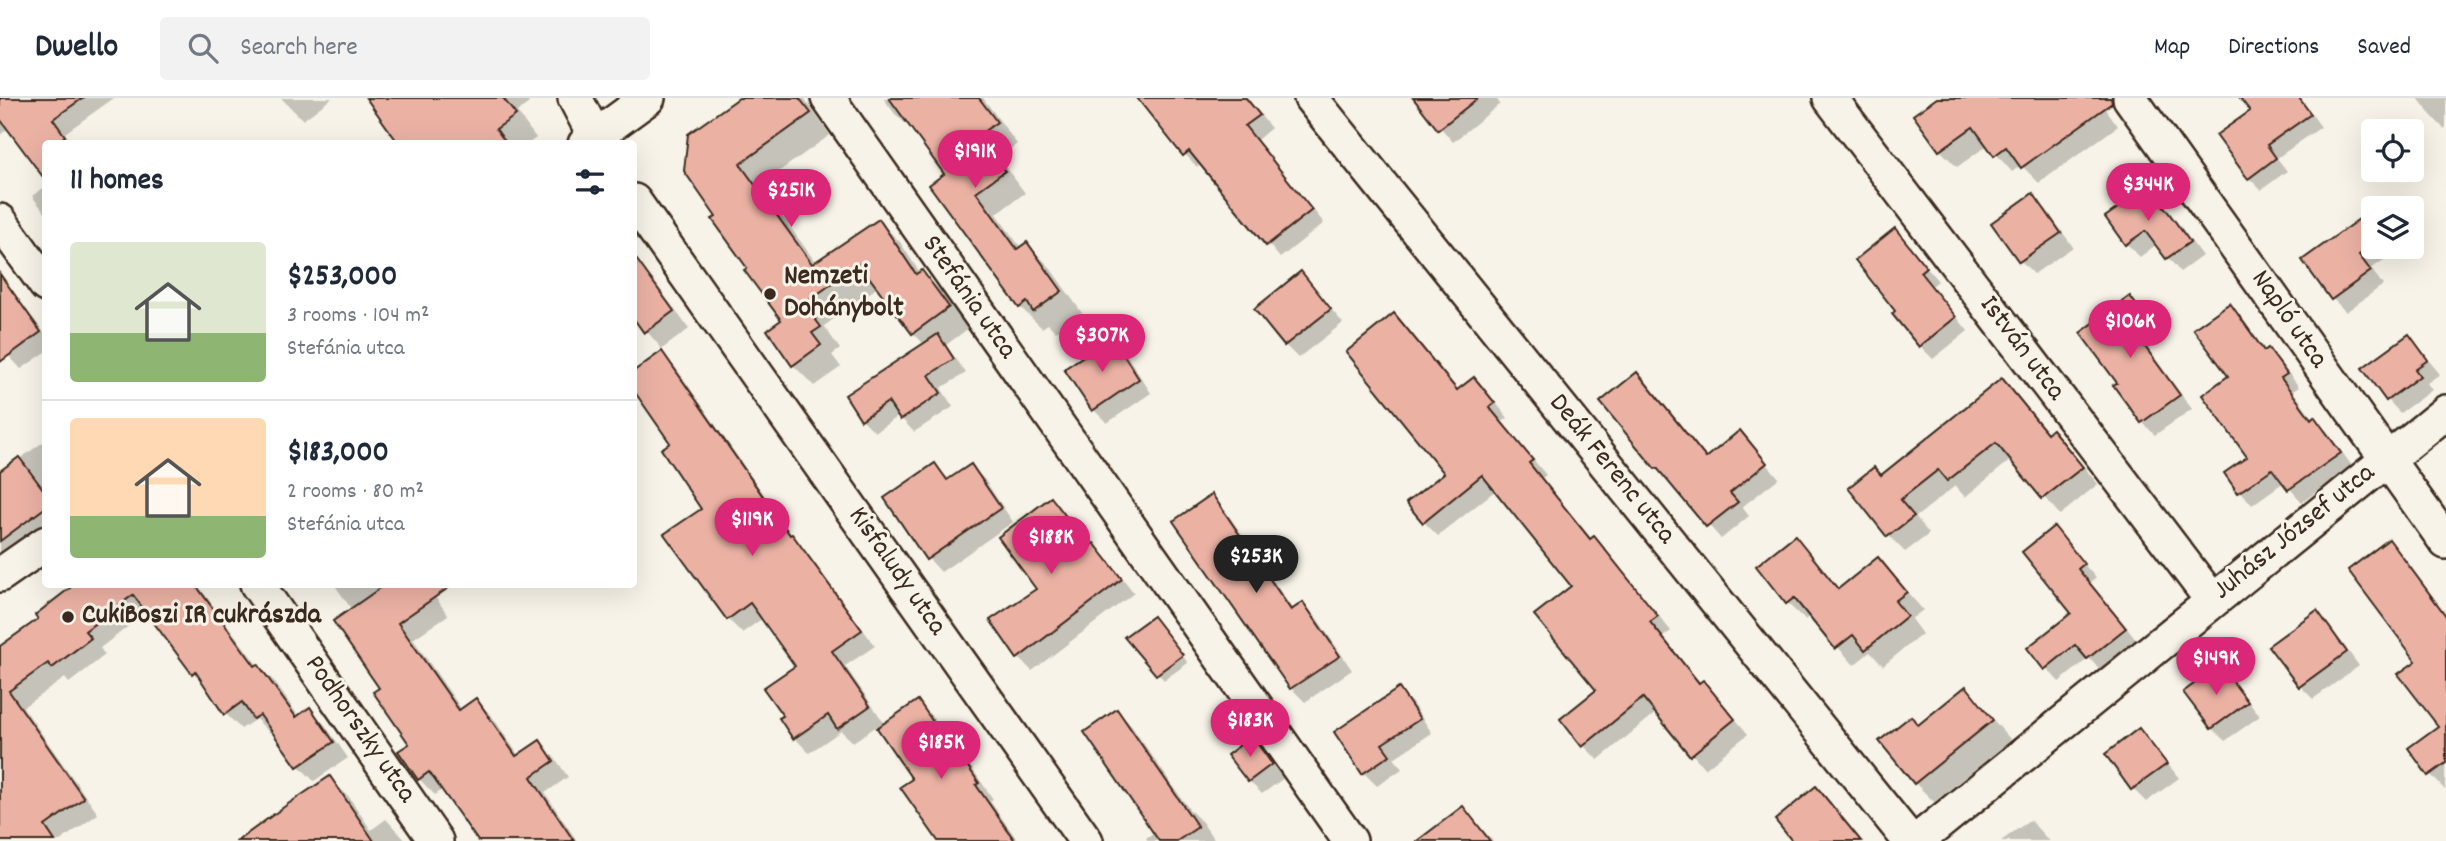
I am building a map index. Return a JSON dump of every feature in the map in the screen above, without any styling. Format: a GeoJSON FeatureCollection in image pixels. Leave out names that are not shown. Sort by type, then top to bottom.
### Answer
{"type":"FeatureCollection","features":[{"type":"Feature","properties":{"kind":"street"},"geometry":{"type":"LineString","coordinates":[[575,98],[593,140]]}},
{"type":"Feature","properties":{"kind":"street"},"geometry":{"type":"LineString","coordinates":[[594,140],[648,98]]}},
{"type":"Feature","properties":{"kind":"street","name":"Stefánia utca"},"geometry":{"type":"LineString","coordinates":[[828,98],[1350,841]]}},
{"type":"Feature","properties":{"kind":"street","name":"Deák Ferenc utca"},"geometry":{"type":"LineString","coordinates":[[1311,98],[1910,841]]}},
{"type":"Feature","properties":{"kind":"street","name":"István utca"},"geometry":{"type":"LineString","coordinates":[[1830,98],[2212,600]]}},
{"type":"Feature","properties":{"kind":"street","name":"Napló utca"},"geometry":{"type":"LineString","coordinates":[[2130,98],[2446,542]]}},
{"type":"Feature","properties":{"kind":"street","name":"Kisfaludy utca"},"geometry":{"type":"LineString","coordinates":[[637,205],[1086,841]]}},
{"type":"Feature","properties":{"kind":"street"},"geometry":{"type":"LineString","coordinates":[[0,221],[42,279]]}},
{"type":"Feature","properties":{"kind":"street","name":"Juhász József utca"},"geometry":{"type":"LineString","coordinates":[[1917,841],[2446,412]]}},
{"type":"Feature","properties":{"kind":"street"},"geometry":{"type":"LineString","coordinates":[[0,575],[42,545]]}},
{"type":"Feature","properties":{"kind":"street","name":"Podhorszky utca"},"geometry":{"type":"LineString","coordinates":[[260,588],[436,841]]}},
{"type":"Feature","properties":{"kind":"building"},"geometry":{"type":"Polygon","coordinates":[[[0,98],[83,98],[53,119],[65,136],[60,140],[42,140],[42,176],[0,119],[0,98]]]}},
{"type":"Feature","properties":{"kind":"building"},"geometry":{"type":"Polygon","coordinates":[[[366,98],[503,98],[516,115],[496,129],[504,140],[396,140],[366,98]]]}},
{"type":"Feature","properties":{"kind":"building"},"geometry":{"type":"Polygon","coordinates":[[[739,98],[799,98],[811,113],[740,164],[812,264],[879,219],[916,274],[922,270],[949,307],[912,334],[859,264],[804,304],[821,327],[812,333],[821,345],[792,366],[767,330],[781,320],[744,270],[747,268],[712,219],[716,217],[684,171],[688,134],[739,98]]]}},
{"type":"Feature","properties":{"kind":"building"},"geometry":{"type":"Polygon","coordinates":[[[889,98],[979,98],[997,122],[979,135],[1005,171],[976,192],[1017,249],[1027,242],[1062,291],[1033,312],[1027,302],[1019,308],[929,185],[944,174],[889,98]]]}},
{"type":"Feature","properties":{"kind":"building"},"geometry":{"type":"Polygon","coordinates":[[[1137,98],[1246,98],[1260,115],[1245,126],[1312,210],[1266,246],[1189,151],[1183,156],[1137,98]]]}},
{"type":"Feature","properties":{"kind":"building"},"geometry":{"type":"Polygon","coordinates":[[[1413,98],[1478,98],[1438,130],[1413,98]]]}},
{"type":"Feature","properties":{"kind":"building"},"geometry":{"type":"Polygon","coordinates":[[[1937,98],[2111,98],[2112,103],[2021,168],[2006,147],[1994,156],[1973,127],[1939,151],[1913,115],[1937,98]]]}},
{"type":"Feature","properties":{"kind":"building"},"geometry":{"type":"Polygon","coordinates":[[[2240,98],[2299,98],[2311,114],[2267,145],[2276,158],[2248,179],[2216,135],[2250,111],[2240,98]]]}},
{"type":"Feature","properties":{"kind":"building"},"geometry":{"type":"Polygon","coordinates":[[[2149,186],[2190,242],[2166,259],[2145,231],[2125,245],[2105,217],[2149,186]]]}},
{"type":"Feature","properties":{"kind":"building"},"geometry":{"type":"Polygon","coordinates":[[[2033,193],[2061,233],[2019,262],[1991,223],[2033,193]]]}},
{"type":"Feature","properties":{"kind":"building"},"geometry":{"type":"Polygon","coordinates":[[[2361,218],[2359,255],[2371,271],[2331,300],[2302,260],[2361,218]]]}},
{"type":"Feature","properties":{"kind":"building"},"geometry":{"type":"Polygon","coordinates":[[[1895,228],[1926,267],[1920,272],[1956,317],[1919,347],[1892,314],[1895,311],[1855,260],[1895,228]]]}},
{"type":"Feature","properties":{"kind":"building"},"geometry":{"type":"Polygon","coordinates":[[[637,260],[674,311],[644,333],[637,323],[637,260]]]}},
{"type":"Feature","properties":{"kind":"building"},"geometry":{"type":"Polygon","coordinates":[[[1301,271],[1331,309],[1284,346],[1254,309],[1301,271]]]}},
{"type":"Feature","properties":{"kind":"building"},"geometry":{"type":"Polygon","coordinates":[[[0,274],[41,332],[0,362],[0,274]]]}},
{"type":"Feature","properties":{"kind":"building"},"geometry":{"type":"Polygon","coordinates":[[[2130,296],[2149,323],[2135,333],[2180,395],[2141,423],[2113,385],[2117,383],[2080,333],[2130,296]]]}},
{"type":"Feature","properties":{"kind":"building"},"geometry":{"type":"Polygon","coordinates":[[[2230,303],[2264,351],[2268,348],[2287,374],[2281,378],[2311,419],[2314,416],[2341,453],[2288,490],[2272,469],[2238,493],[2224,473],[2247,457],[2202,395],[2228,376],[2193,329],[2230,303]]]}},
{"type":"Feature","properties":{"kind":"building"},"geometry":{"type":"Polygon","coordinates":[[[1394,313],[1457,390],[1474,377],[1495,403],[1489,407],[1533,460],[1529,463],[1590,539],[1594,536],[1658,616],[1650,622],[1699,683],[1703,680],[1735,719],[1690,756],[1643,698],[1582,747],[1560,719],[1596,690],[1534,615],[1571,586],[1482,475],[1423,523],[1406,503],[1444,473],[1346,352],[1394,313]]]}},
{"type":"Feature","properties":{"kind":"building"},"geometry":{"type":"Polygon","coordinates":[[[938,334],[954,359],[929,375],[941,393],[900,420],[888,402],[861,420],[845,395],[938,334]]]}},
{"type":"Feature","properties":{"kind":"building"},"geometry":{"type":"Polygon","coordinates":[[[2409,334],[2428,360],[2415,369],[2420,376],[2386,401],[2362,368],[2409,334]]]}},
{"type":"Feature","properties":{"kind":"building"},"geometry":{"type":"Polygon","coordinates":[[[1112,337],[1139,379],[1092,411],[1064,369],[1112,337]]]}},
{"type":"Feature","properties":{"kind":"building"},"geometry":{"type":"Polygon","coordinates":[[[662,351],[790,535],[792,534],[862,630],[832,651],[870,706],[837,729],[828,715],[793,739],[779,718],[783,716],[763,688],[795,666],[750,603],[727,620],[664,534],[701,509],[661,449],[670,443],[637,395],[637,369],[662,351]]]}},
{"type":"Feature","properties":{"kind":"building"},"geometry":{"type":"Polygon","coordinates":[[[1637,372],[1706,458],[1740,430],[1767,463],[1730,493],[1738,502],[1706,527],[1600,402],[1637,372]]]}},
{"type":"Feature","properties":{"kind":"building"},"geometry":{"type":"Polygon","coordinates":[[[2002,378],[2047,433],[2052,429],[2083,467],[2042,499],[1996,443],[1947,481],[1938,470],[1900,500],[1914,516],[1887,537],[1848,488],[1874,467],[1881,475],[2002,378]]]}},
{"type":"Feature","properties":{"kind":"building"},"geometry":{"type":"Polygon","coordinates":[[[19,457],[42,488],[42,510],[0,541],[0,471],[19,457]]]}},
{"type":"Feature","properties":{"kind":"building"},"geometry":{"type":"Polygon","coordinates":[[[935,463],[947,480],[971,464],[1001,508],[926,560],[884,498],[935,463]]]}},
{"type":"Feature","properties":{"kind":"building"},"geometry":{"type":"Polygon","coordinates":[[[1212,494],[1291,610],[1303,602],[1340,656],[1290,689],[1173,521],[1212,494]]]}},
{"type":"Feature","properties":{"kind":"building"},"geometry":{"type":"Polygon","coordinates":[[[1051,497],[1089,546],[1094,543],[1122,579],[1017,659],[990,620],[1036,589],[998,537],[1051,497]]]}},
{"type":"Feature","properties":{"kind":"building"},"geometry":{"type":"Polygon","coordinates":[[[2054,526],[2084,564],[2078,569],[2126,628],[2087,659],[2075,645],[2044,670],[2027,648],[2071,613],[2022,552],[2054,526]]]}},
{"type":"Feature","properties":{"kind":"building"},"geometry":{"type":"Polygon","coordinates":[[[1795,535],[1838,589],[1878,557],[1907,592],[1895,601],[1907,616],[1865,650],[1853,635],[1835,649],[1794,598],[1786,604],[1756,566],[1795,535]]]}},
{"type":"Feature","properties":{"kind":"building"},"geometry":{"type":"Polygon","coordinates":[[[2389,539],[2446,616],[2446,763],[2428,776],[2408,748],[2438,726],[2398,674],[2416,661],[2348,570],[2389,539]]]}},
{"type":"Feature","properties":{"kind":"building"},"geometry":{"type":"Polygon","coordinates":[[[70,588],[198,588],[296,717],[310,707],[334,742],[297,767],[260,715],[253,719],[242,702],[224,715],[195,671],[192,674],[133,595],[85,631],[91,638],[52,668],[48,663],[9,691],[84,798],[45,826],[55,841],[0,841],[0,646],[38,619],[35,615],[70,588]]]}},
{"type":"Feature","properties":{"kind":"building"},"geometry":{"type":"Polygon","coordinates":[[[380,588],[448,588],[398,623],[459,710],[476,698],[516,756],[540,740],[554,761],[531,777],[574,841],[478,841],[429,772],[418,780],[398,751],[409,744],[373,692],[379,688],[333,621],[380,588]]]}},
{"type":"Feature","properties":{"kind":"building"},"geometry":{"type":"Polygon","coordinates":[[[2317,610],[2347,652],[2299,687],[2268,646],[2317,610]]]}},
{"type":"Feature","properties":{"kind":"building"},"geometry":{"type":"Polygon","coordinates":[[[1153,616],[1183,655],[1156,675],[1124,637],[1153,616]]]}},
{"type":"Feature","properties":{"kind":"building"},"geometry":{"type":"Polygon","coordinates":[[[2220,665],[2248,702],[2211,729],[2183,692],[2220,665]]]}},
{"type":"Feature","properties":{"kind":"building"},"geometry":{"type":"Polygon","coordinates":[[[1966,686],[1993,720],[1914,784],[1879,741],[1911,716],[1918,725],[1966,686]]]}},
{"type":"Feature","properties":{"kind":"building"},"geometry":{"type":"Polygon","coordinates":[[[1399,688],[1420,719],[1382,744],[1390,755],[1362,774],[1334,732],[1399,688]]]}},
{"type":"Feature","properties":{"kind":"building"},"geometry":{"type":"Polygon","coordinates":[[[918,700],[953,751],[956,749],[979,783],[976,785],[1015,841],[938,841],[900,787],[912,779],[877,728],[918,700]]]}},
{"type":"Feature","properties":{"kind":"building"},"geometry":{"type":"Polygon","coordinates":[[[1117,709],[1198,827],[1177,841],[1159,841],[1084,732],[1117,709]]]}},
{"type":"Feature","properties":{"kind":"building"},"geometry":{"type":"Polygon","coordinates":[[[2139,728],[2167,764],[2131,790],[2105,754],[2139,728]]]}},
{"type":"Feature","properties":{"kind":"building"},"geometry":{"type":"Polygon","coordinates":[[[1252,736],[1272,764],[1248,782],[1227,755],[1252,736]]]}},
{"type":"Feature","properties":{"kind":"building"},"geometry":{"type":"Polygon","coordinates":[[[330,776],[374,841],[237,841],[288,804],[330,776]]]}},
{"type":"Feature","properties":{"kind":"building"},"geometry":{"type":"Polygon","coordinates":[[[1816,786],[1861,841],[1792,841],[1775,820],[1816,786]]]}},
{"type":"Feature","properties":{"kind":"building"},"geometry":{"type":"Polygon","coordinates":[[[1463,806],[1490,841],[1417,841],[1463,806]]]}},
{"type":"Feature","properties":{"kind":"place","name":"Nemzeti Dohánybolt"},"geometry":{"type":"Point","coordinates":[770,294]}},
{"type":"Feature","properties":{"kind":"place","name":"CukiBoszi IR cukrászda"},"geometry":{"type":"Point","coordinates":[68,617]}}]}
